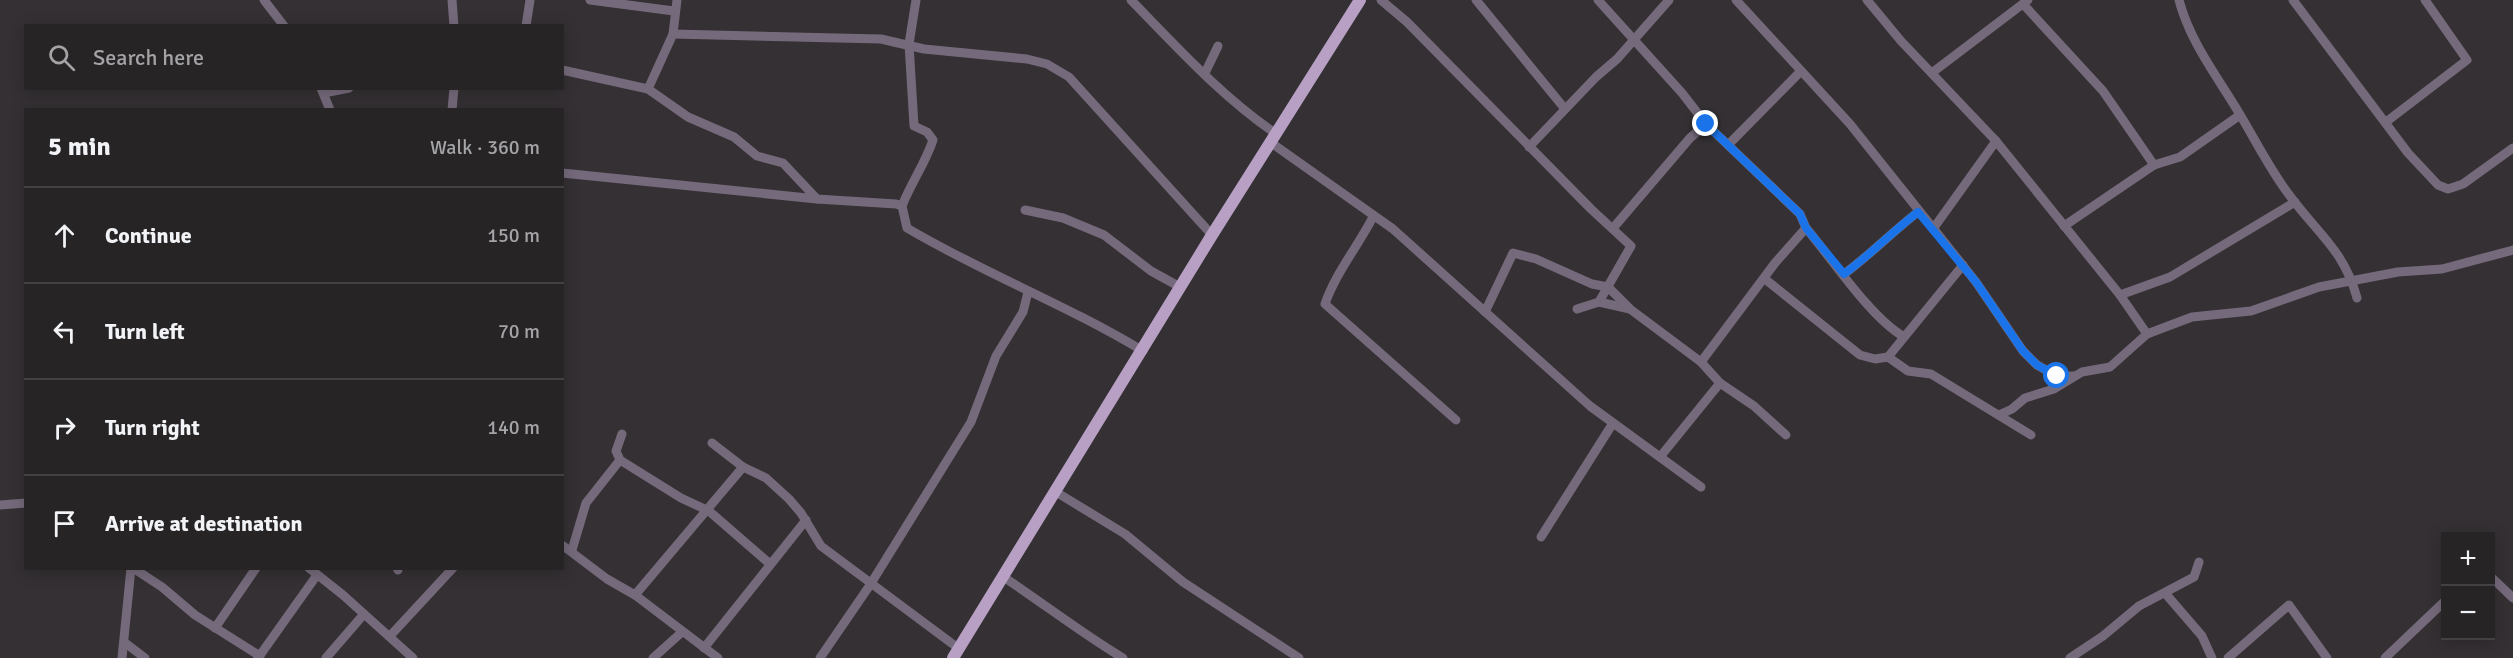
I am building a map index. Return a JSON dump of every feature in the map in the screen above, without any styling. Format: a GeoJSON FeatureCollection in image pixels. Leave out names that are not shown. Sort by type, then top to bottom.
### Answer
{"type":"FeatureCollection","features":[{"type":"Feature","properties":{"kind":"main road"},"geometry":{"type":"LineString","coordinates":[[955,653],[1143,351],[1212,235],[1360,0]]}},
{"type":"Feature","properties":{"kind":"street"},"geometry":{"type":"LineString","coordinates":[[264,0],[282,24]]}},
{"type":"Feature","properties":{"kind":"street"},"geometry":{"type":"LineString","coordinates":[[452,0],[454,24]]}},
{"type":"Feature","properties":{"kind":"street"},"geometry":{"type":"LineString","coordinates":[[526,24],[530,0]]}},
{"type":"Feature","properties":{"kind":"street"},"geometry":{"type":"LineString","coordinates":[[590,0],[674,11]]}},
{"type":"Feature","properties":{"kind":"street"},"geometry":{"type":"LineString","coordinates":[[648,89],[673,34],[677,0]]}},
{"type":"Feature","properties":{"kind":"street"},"geometry":{"type":"LineString","coordinates":[[916,0],[909,44],[914,126],[927,132],[933,140],[927,159],[913,180],[902,206],[907,228],[1028,292],[1100,326],[1143,351]]}},
{"type":"Feature","properties":{"kind":"street"},"geometry":{"type":"LineString","coordinates":[[1131,0],[1273,138],[1373,217],[1393,229],[1590,406],[1701,487]]}},
{"type":"Feature","properties":{"kind":"street"},"geometry":{"type":"LineString","coordinates":[[1381,0],[1407,22],[1591,210],[1614,227],[1631,246],[1599,302]]}},
{"type":"Feature","properties":{"kind":"street"},"geometry":{"type":"LineString","coordinates":[[1476,0],[1565,109]]}},
{"type":"Feature","properties":{"kind":"street"},"geometry":{"type":"LineString","coordinates":[[1598,0],[1633,42],[1682,93],[1706,124],[1800,214],[1806,228],[1889,329],[1904,337]]}},
{"type":"Feature","properties":{"kind":"street"},"geometry":{"type":"LineString","coordinates":[[1529,147],[1633,42],[1669,0]]}},
{"type":"Feature","properties":{"kind":"street"},"geometry":{"type":"LineString","coordinates":[[1736,0],[1850,124],[1918,212],[1963,265],[2023,351],[2037,365],[2057,376],[2074,376],[2110,367],[2147,334],[2192,317],[2251,311],[2319,287],[2398,272],[2442,268],[2513,250]]}},
{"type":"Feature","properties":{"kind":"street"},"geometry":{"type":"LineString","coordinates":[[1867,0],[1901,41],[1996,141],[2120,295],[2147,334]]}},
{"type":"Feature","properties":{"kind":"street"},"geometry":{"type":"LineString","coordinates":[[2179,0],[2196,44],[2240,115],[2259,152],[2295,202],[2337,250],[2353,282],[2357,298]]}},
{"type":"Feature","properties":{"kind":"street"},"geometry":{"type":"LineString","coordinates":[[2293,0],[2408,153],[2438,185],[2448,189],[2463,184],[2513,148]]}},
{"type":"Feature","properties":{"kind":"street"},"geometry":{"type":"LineString","coordinates":[[2386,122],[2467,60],[2425,0]]}},
{"type":"Feature","properties":{"kind":"street"},"geometry":{"type":"LineString","coordinates":[[1932,72],[2026,2],[2103,91],[2154,165]]}},
{"type":"Feature","properties":{"kind":"street"},"geometry":{"type":"LineString","coordinates":[[673,34],[881,39],[924,49],[1027,59],[1047,64],[1069,77],[1212,235]]}},
{"type":"Feature","properties":{"kind":"street"},"geometry":{"type":"LineString","coordinates":[[1205,73],[1218,46]]}},
{"type":"Feature","properties":{"kind":"street"},"geometry":{"type":"LineString","coordinates":[[564,70],[648,89],[688,117],[734,137],[757,156],[783,163],[817,199]]}},
{"type":"Feature","properties":{"kind":"street"},"geometry":{"type":"LineString","coordinates":[[1728,145],[1801,71]]}},
{"type":"Feature","properties":{"kind":"street"},"geometry":{"type":"LineString","coordinates":[[452,108],[454,90]]}},
{"type":"Feature","properties":{"kind":"street"},"geometry":{"type":"LineString","coordinates":[[323,91],[329,108]]}},
{"type":"Feature","properties":{"kind":"street"},"geometry":{"type":"LineString","coordinates":[[2064,226],[2154,165],[2180,157],[2240,115]]}},
{"type":"Feature","properties":{"kind":"street"},"geometry":{"type":"LineString","coordinates":[[1614,227],[1690,138],[1706,124]]}},
{"type":"Feature","properties":{"kind":"street"},"geometry":{"type":"LineString","coordinates":[[1933,229],[1996,141]]}},
{"type":"Feature","properties":{"kind":"street"},"geometry":{"type":"LineString","coordinates":[[564,173],[902,206]]}},
{"type":"Feature","properties":{"kind":"street"},"geometry":{"type":"LineString","coordinates":[[2120,295],[2170,277],[2295,202]]}},
{"type":"Feature","properties":{"kind":"street"},"geometry":{"type":"LineString","coordinates":[[1025,210],[1063,218],[1104,234],[1151,272],[1180,287]]}},
{"type":"Feature","properties":{"kind":"street"},"geometry":{"type":"LineString","coordinates":[[1844,274],[1864,259],[1882,239],[1918,212]]}},
{"type":"Feature","properties":{"kind":"street"},"geometry":{"type":"LineString","coordinates":[[1373,217],[1358,247],[1329,290],[1325,304],[1456,420]]}},
{"type":"Feature","properties":{"kind":"street"},"geometry":{"type":"LineString","coordinates":[[1701,362],[1775,263],[1806,228]]}},
{"type":"Feature","properties":{"kind":"street"},"geometry":{"type":"LineString","coordinates":[[1485,312],[1513,253],[1536,259],[1592,284],[1608,287],[1630,309],[1701,362],[1720,383],[1754,406],[1786,435]]}},
{"type":"Feature","properties":{"kind":"street"},"geometry":{"type":"LineString","coordinates":[[1765,279],[1860,355],[1875,359],[1888,357],[1963,265]]}},
{"type":"Feature","properties":{"kind":"street"},"geometry":{"type":"LineString","coordinates":[[820,658],[870,585],[971,422],[996,356],[1023,312],[1028,292]]}},
{"type":"Feature","properties":{"kind":"street"},"geometry":{"type":"LineString","coordinates":[[1577,309],[1599,302],[1630,309]]}},
{"type":"Feature","properties":{"kind":"street"},"geometry":{"type":"LineString","coordinates":[[1888,357],[1908,371],[1931,374],[2031,435]]}},
{"type":"Feature","properties":{"kind":"street"},"geometry":{"type":"LineString","coordinates":[[1999,415],[2012,409],[2025,398],[2054,389],[2074,376]]}},
{"type":"Feature","properties":{"kind":"street"},"geometry":{"type":"LineString","coordinates":[[1660,457],[1720,383]]}},
{"type":"Feature","properties":{"kind":"street"},"geometry":{"type":"LineString","coordinates":[[1541,537],[1613,423]]}},
{"type":"Feature","properties":{"kind":"street"},"geometry":{"type":"LineString","coordinates":[[622,434],[616,451],[620,460],[681,498],[709,511],[770,564]]}},
{"type":"Feature","properties":{"kind":"street"},"geometry":{"type":"LineString","coordinates":[[712,443],[743,467],[766,478],[789,499],[806,520],[821,546],[955,653]]}},
{"type":"Feature","properties":{"kind":"street"},"geometry":{"type":"LineString","coordinates":[[572,550],[586,503],[620,460]]}},
{"type":"Feature","properties":{"kind":"street"},"geometry":{"type":"LineString","coordinates":[[635,596],[709,511],[743,467]]}},
{"type":"Feature","properties":{"kind":"street"},"geometry":{"type":"LineString","coordinates":[[1056,492],[1125,534],[1183,582],[1299,658]]}},
{"type":"Feature","properties":{"kind":"street"},"geometry":{"type":"LineString","coordinates":[[0,505],[24,503]]}},
{"type":"Feature","properties":{"kind":"street"},"geometry":{"type":"LineString","coordinates":[[704,648],[806,520]]}},
{"type":"Feature","properties":{"kind":"street"},"geometry":{"type":"LineString","coordinates":[[564,546],[718,658]]}},
{"type":"Feature","properties":{"kind":"street"},"geometry":{"type":"LineString","coordinates":[[2070,658],[2103,636],[2139,606],[2194,576],[2199,562]]}},
{"type":"Feature","properties":{"kind":"street"},"geometry":{"type":"LineString","coordinates":[[122,658],[132,570]]}},
{"type":"Feature","properties":{"kind":"street"},"geometry":{"type":"LineString","coordinates":[[135,570],[259,657],[317,575]]}},
{"type":"Feature","properties":{"kind":"street"},"geometry":{"type":"LineString","coordinates":[[215,628],[255,570]]}},
{"type":"Feature","properties":{"kind":"street"},"geometry":{"type":"LineString","coordinates":[[311,570],[413,658]]}},
{"type":"Feature","properties":{"kind":"street"},"geometry":{"type":"LineString","coordinates":[[390,636],[451,570]]}},
{"type":"Feature","properties":{"kind":"street"},"geometry":{"type":"LineString","coordinates":[[1002,576],[1045,604],[1087,637],[1123,658]]}},
{"type":"Feature","properties":{"kind":"street"},"geometry":{"type":"LineString","coordinates":[[2495,581],[2513,598]]}},
{"type":"Feature","properties":{"kind":"street"},"geometry":{"type":"LineString","coordinates":[[2164,592],[2202,636],[2212,658]]}},
{"type":"Feature","properties":{"kind":"street"},"geometry":{"type":"LineString","coordinates":[[2385,658],[2441,604]]}},
{"type":"Feature","properties":{"kind":"street"},"geometry":{"type":"LineString","coordinates":[[2228,658],[2289,605],[2327,658]]}},
{"type":"Feature","properties":{"kind":"street"},"geometry":{"type":"LineString","coordinates":[[326,658],[364,614]]}},
{"type":"Feature","properties":{"kind":"street"},"geometry":{"type":"LineString","coordinates":[[653,658],[682,632]]}},
{"type":"Feature","properties":{"kind":"street"},"geometry":{"type":"LineString","coordinates":[[124,642],[145,658]]}},
{"type":"Feature","properties":{"kind":"route"},"geometry":{"type":"LineString","coordinates":[[1706,124],[1800,214],[1806,228],[1844,274],[1864,259],[1882,239],[1918,212],[1976,282],[2023,351],[2037,365],[2057,376]]}}]}
